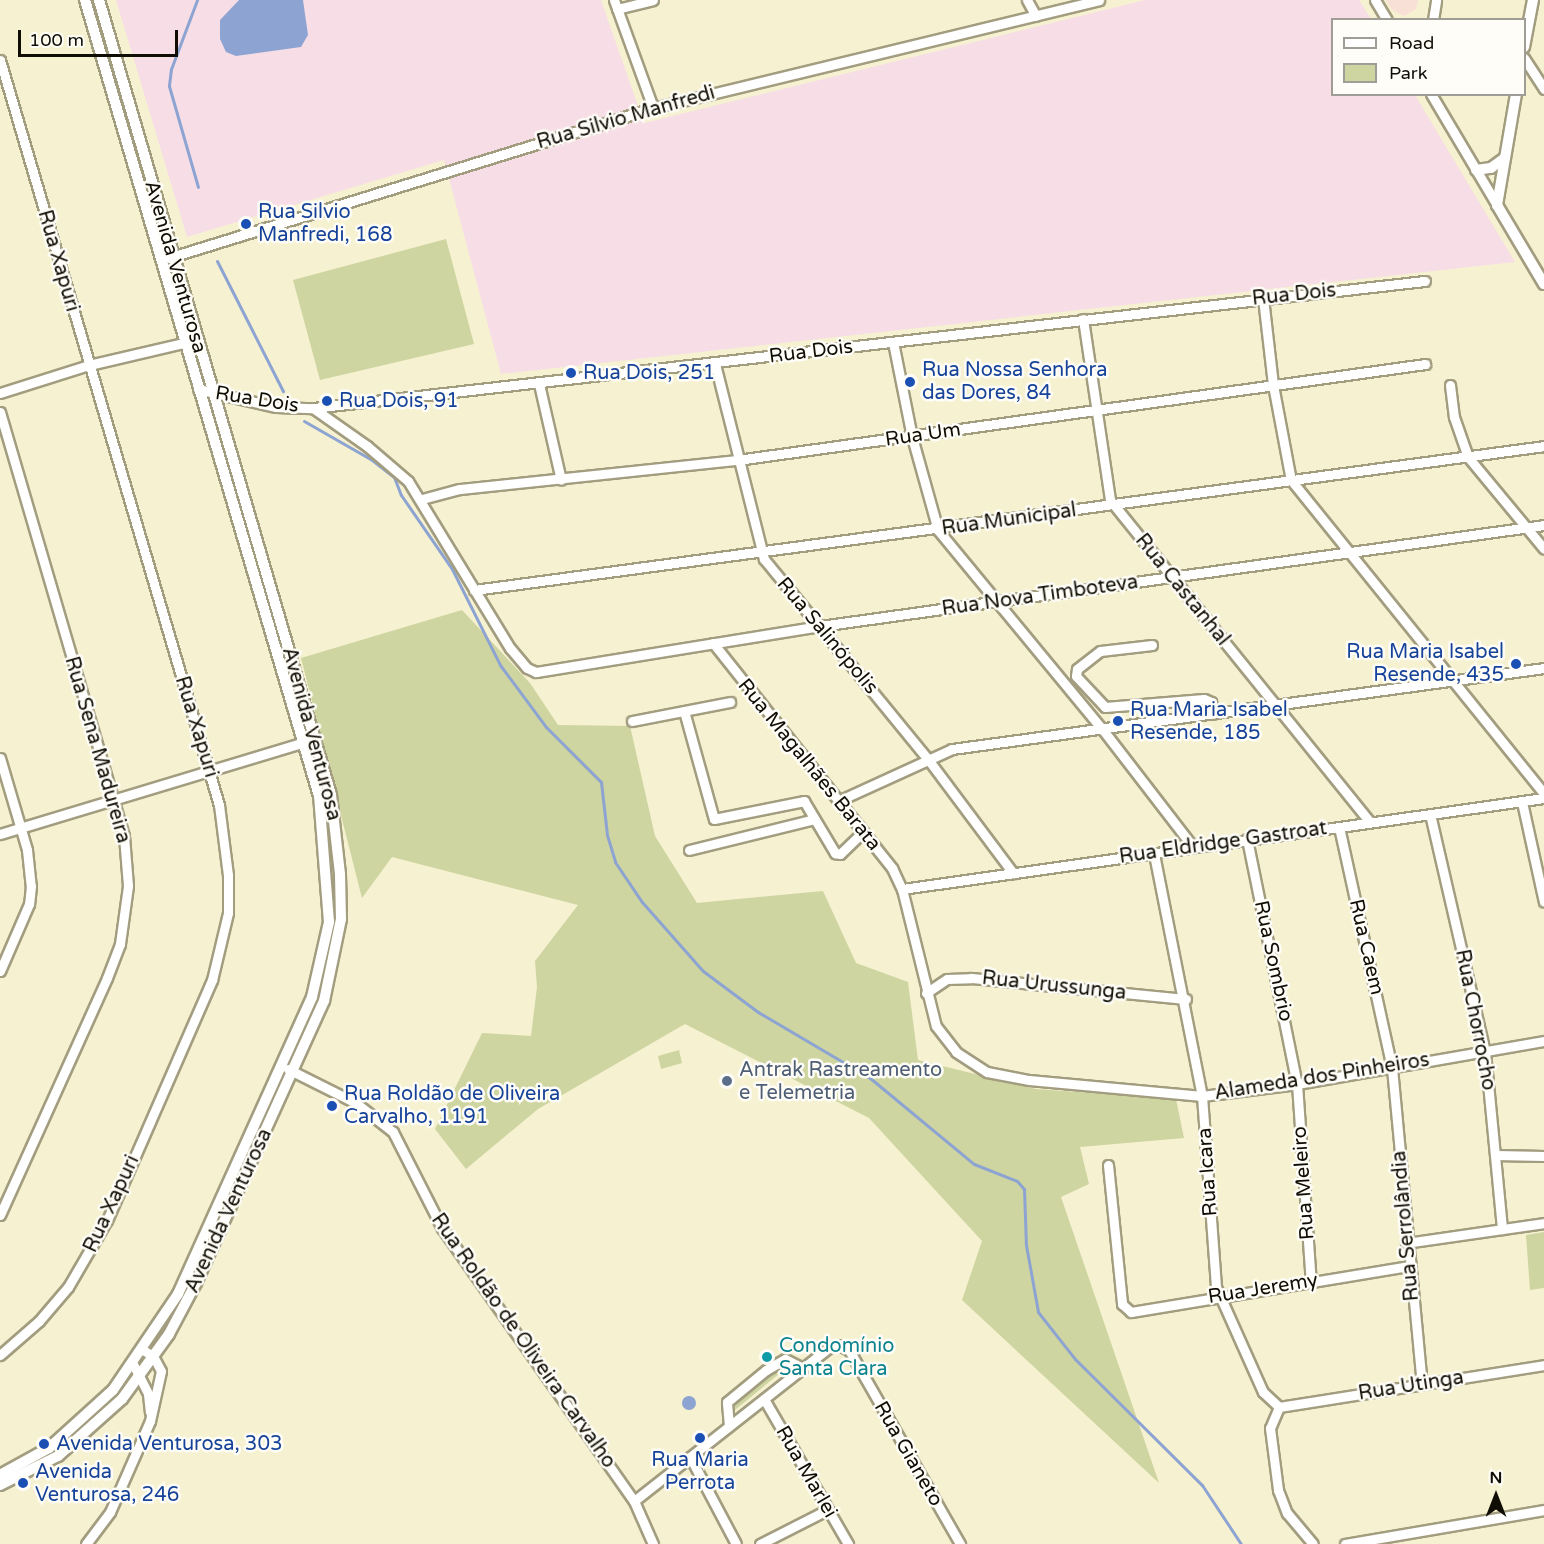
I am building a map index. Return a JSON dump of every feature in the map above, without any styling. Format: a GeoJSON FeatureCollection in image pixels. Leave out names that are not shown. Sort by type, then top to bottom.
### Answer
{"type":"FeatureCollection","features":[{"type":"Feature","properties":{"kind":"street","name":"Avenida Venturosa"},"geometry":{"type":"LineString","coordinates":[[0,1475],[50,1448],[113,1390],[143,1350],[188,1275],[283,1066],[318,981],[329,922],[322,811],[159,260],[85,0]]}},
{"type":"Feature","properties":{"kind":"street","name":"Avenida Venturosa"},"geometry":{"type":"LineString","coordinates":[[0,1485],[58,1456],[122,1399],[153,1356],[196,1283],[295,1072],[329,986],[341,919],[335,810],[196,340],[99,0]]}},
{"type":"Feature","properties":{"kind":"street"},"geometry":{"type":"LineString","coordinates":[[653,0],[616,4],[653,108]]}},
{"type":"Feature","properties":{"kind":"street"},"geometry":{"type":"LineString","coordinates":[[1027,0],[1036,16]]}},
{"type":"Feature","properties":{"kind":"street","name":"Rua Silvio Manfredi"},"geometry":{"type":"LineString","coordinates":[[159,260],[653,108],[1099,0]]}},
{"type":"Feature","properties":{"kind":"street"},"geometry":{"type":"LineString","coordinates":[[1376,0],[1386,18]]}},
{"type":"Feature","properties":{"kind":"street"},"geometry":{"type":"LineString","coordinates":[[1433,18],[1436,0]]}},
{"type":"Feature","properties":{"kind":"street"},"geometry":{"type":"LineString","coordinates":[[1526,37],[1533,0]]}},
{"type":"Feature","properties":{"kind":"street","name":"Rua Xapuri"},"geometry":{"type":"LineString","coordinates":[[0,60],[209,772],[225,838],[228,875],[228,913],[212,980],[89,1255],[39,1321],[0,1355]]}},
{"type":"Feature","properties":{"kind":"street"},"geometry":{"type":"LineString","coordinates":[[1526,61],[1544,89]]}},
{"type":"Feature","properties":{"kind":"street"},"geometry":{"type":"LineString","coordinates":[[1432,96],[1544,284]]}},
{"type":"Feature","properties":{"kind":"street"},"geometry":{"type":"LineString","coordinates":[[1497,205],[1516,96]]}},
{"type":"Feature","properties":{"kind":"street"},"geometry":{"type":"LineString","coordinates":[[1476,170],[1491,168],[1505,158]]}},
{"type":"Feature","properties":{"kind":"street","name":"Rua Dois"},"geometry":{"type":"LineString","coordinates":[[198,389],[276,407],[313,408],[715,364],[1083,319],[1425,281]]}},
{"type":"Feature","properties":{"kind":"street"},"geometry":{"type":"LineString","coordinates":[[1263,298],[1273,385],[1291,480],[1544,796]]}},
{"type":"Feature","properties":{"kind":"street","name":"Rua Castanhal"},"geometry":{"type":"LineString","coordinates":[[1083,319],[1108,491],[1114,506],[1370,822]]}},
{"type":"Feature","properties":{"kind":"street"},"geometry":{"type":"LineString","coordinates":[[0,393],[89,365],[196,340]]}},
{"type":"Feature","properties":{"kind":"street"},"geometry":{"type":"LineString","coordinates":[[893,342],[912,437],[938,530],[1103,730],[1193,848]]}},
{"type":"Feature","properties":{"kind":"street","name":"Rua Salinópolis"},"geometry":{"type":"LineString","coordinates":[[715,364],[760,551],[927,758],[1013,873]]}},
{"type":"Feature","properties":{"kind":"street","name":"Rua Um"},"geometry":{"type":"LineString","coordinates":[[422,499],[460,489],[737,460],[1425,364]]}},
{"type":"Feature","properties":{"kind":"street"},"geometry":{"type":"LineString","coordinates":[[539,384],[561,480]]}},
{"type":"Feature","properties":{"kind":"street"},"geometry":{"type":"LineString","coordinates":[[1450,385],[1454,417],[1468,457],[1544,549]]}},
{"type":"Feature","properties":{"kind":"street"},"geometry":{"type":"LineString","coordinates":[[313,408],[393,466],[422,499],[474,590]]}},
{"type":"Feature","properties":{"kind":"street","name":"Rua Sena Madureira"},"geometry":{"type":"LineString","coordinates":[[0,412],[114,801],[128,860],[126,913],[120,944],[0,1215]]}},
{"type":"Feature","properties":{"kind":"street","name":"Rua Municipal"},"geometry":{"type":"LineString","coordinates":[[474,590],[760,551],[938,530],[1544,446]]}},
{"type":"Feature","properties":{"kind":"street","name":"Rua Nova Timboteva"},"geometry":{"type":"LineString","coordinates":[[474,590],[510,648],[527,668],[536,672],[820,626],[1544,525]]}},
{"type":"Feature","properties":{"kind":"street","name":"Rua Magalhães Barata"},"geometry":{"type":"LineString","coordinates":[[713,643],[892,868],[902,889]]}},
{"type":"Feature","properties":{"kind":"street"},"geometry":{"type":"LineString","coordinates":[[1152,645],[1100,651],[1077,669],[1076,676],[1105,707],[1204,699],[1211,702],[1213,714]]}},
{"type":"Feature","properties":{"kind":"street"},"geometry":{"type":"LineString","coordinates":[[838,801],[927,758],[968,746],[1103,730],[1544,668]]}},
{"type":"Feature","properties":{"kind":"street"},"geometry":{"type":"LineString","coordinates":[[632,721],[730,702]]}},
{"type":"Feature","properties":{"kind":"street"},"geometry":{"type":"LineString","coordinates":[[684,711],[714,819],[798,801],[808,806],[835,854],[840,854],[863,832]]}},
{"type":"Feature","properties":{"kind":"street"},"geometry":{"type":"LineString","coordinates":[[0,834],[314,739]]}},
{"type":"Feature","properties":{"kind":"street"},"geometry":{"type":"LineString","coordinates":[[0,758],[21,828],[30,869],[30,895],[0,971]]}},
{"type":"Feature","properties":{"kind":"street","name":"Rua Eldridge Gastroat"},"geometry":{"type":"LineString","coordinates":[[902,889],[1522,802],[1544,796]]}},
{"type":"Feature","properties":{"kind":"street"},"geometry":{"type":"LineString","coordinates":[[1522,802],[1544,902]]}},
{"type":"Feature","properties":{"kind":"street","name":"Rua Chorrocho"},"geometry":{"type":"LineString","coordinates":[[1430,814],[1485,1052],[1502,1229]]}},
{"type":"Feature","properties":{"kind":"street"},"geometry":{"type":"LineString","coordinates":[[689,850],[814,819]]}},
{"type":"Feature","properties":{"kind":"street","name":"Rua Caem"},"geometry":{"type":"LineString","coordinates":[[1339,827],[1392,1068]]}},
{"type":"Feature","properties":{"kind":"street","name":"Rua Sombrio"},"geometry":{"type":"LineString","coordinates":[[1247,839],[1297,1084]]}},
{"type":"Feature","properties":{"kind":"street","name":"Rua Icara"},"geometry":{"type":"LineString","coordinates":[[1154,854],[1186,999],[1202,1096],[1213,1262],[1219,1296],[1263,1392],[1279,1407]]}},
{"type":"Feature","properties":{"kind":"street","name":"Alameda dos Pinheiros"},"geometry":{"type":"LineString","coordinates":[[902,889],[926,993],[945,1041],[972,1064],[987,1072],[1029,1080],[1202,1096],[1297,1084],[1544,1041]]}},
{"type":"Feature","properties":{"kind":"street","name":"Rua Urussunga"},"geometry":{"type":"LineString","coordinates":[[926,993],[947,979],[971,978],[1186,999]]}},
{"type":"Feature","properties":{"kind":"street","name":"Rua Roldão de Oliveira Carvalho"},"geometry":{"type":"LineString","coordinates":[[283,1066],[356,1103],[393,1132],[442,1228],[634,1501],[653,1544]]}},
{"type":"Feature","properties":{"kind":"street","name":"Rua Serrolândia"},"geometry":{"type":"LineString","coordinates":[[1392,1068],[1408,1266],[1422,1384]]}},
{"type":"Feature","properties":{"kind":"street","name":"Rua Meleiro"},"geometry":{"type":"LineString","coordinates":[[1297,1084],[1311,1282]]}},
{"type":"Feature","properties":{"kind":"street"},"geometry":{"type":"LineString","coordinates":[[1495,1155],[1544,1156]]}},
{"type":"Feature","properties":{"kind":"street","name":"Rua Jeremy"},"geometry":{"type":"LineString","coordinates":[[1108,1165],[1122,1304],[1131,1312],[1408,1266]]}},
{"type":"Feature","properties":{"kind":"street"},"geometry":{"type":"LineString","coordinates":[[1406,1243],[1544,1223]]}},
{"type":"Feature","properties":{"kind":"street","name":"Rua Gianeto"},"geometry":{"type":"LineString","coordinates":[[803,1368],[830,1347],[839,1345],[849,1350],[960,1544]]}},
{"type":"Feature","properties":{"kind":"street"},"geometry":{"type":"LineString","coordinates":[[86,1544],[110,1512],[150,1421],[161,1371],[153,1356],[143,1350]]}},
{"type":"Feature","properties":{"kind":"street"},"geometry":{"type":"LineString","coordinates":[[634,1501],[803,1368],[785,1359],[766,1370],[727,1402],[729,1426]]}},
{"type":"Feature","properties":{"kind":"street"},"geometry":{"type":"LineString","coordinates":[[133,1364],[148,1394],[150,1421]]}},
{"type":"Feature","properties":{"kind":"street","name":"Rua Utinga"},"geometry":{"type":"LineString","coordinates":[[1279,1407],[1544,1365]]}},
{"type":"Feature","properties":{"kind":"street","name":"Rua Marlei"},"geometry":{"type":"LineString","coordinates":[[764,1399],[848,1544]]}},
{"type":"Feature","properties":{"kind":"street"},"geometry":{"type":"LineString","coordinates":[[1279,1407],[1270,1428],[1278,1490],[1287,1513],[1313,1544]]}},
{"type":"Feature","properties":{"kind":"street"},"geometry":{"type":"LineString","coordinates":[[690,1457],[736,1544]]}},
{"type":"Feature","properties":{"kind":"street"},"geometry":{"type":"LineString","coordinates":[[760,1544],[827,1510]]}},
{"type":"Feature","properties":{"kind":"street"},"geometry":{"type":"LineString","coordinates":[[1345,1544],[1544,1510]]}},
{"type":"Feature","properties":{"kind":"shaded area"},"geometry":{"type":"Polygon","coordinates":[[[116,0],[601,0],[644,123],[1145,0],[1359,0],[1370,18],[1331,18],[1331,96],[1416,96],[1515,262],[501,374],[444,160],[187,237],[116,0]]]}},
{"type":"Feature","properties":{"kind":"shaded area"},"geometry":{"type":"Polygon","coordinates":[[[1386,0],[1418,0],[1416,9],[1404,16],[1392,10],[1386,0]]]}},
{"type":"Feature","properties":{"kind":"green space"},"geometry":{"type":"Polygon","coordinates":[[[446,239],[474,344],[320,380],[293,280],[446,239]]]}},
{"type":"Feature","properties":{"kind":"green space"},"geometry":{"type":"Polygon","coordinates":[[[462,610],[530,683],[558,725],[630,726],[655,836],[697,903],[823,891],[856,963],[908,982],[918,1060],[1036,1089],[1176,1099],[1184,1138],[1080,1147],[1089,1184],[1061,1197],[1159,1483],[962,1300],[982,1241],[869,1118],[685,1024],[538,1109],[466,1169],[435,1129],[482,1033],[531,1036],[537,987],[535,961],[578,905],[392,857],[362,898],[301,658],[462,610]]]}},
{"type":"Feature","properties":{"kind":"green space"},"geometry":{"type":"Polygon","coordinates":[[[679,1050],[682,1063],[661,1069],[658,1056],[679,1050]]]}},
{"type":"Feature","properties":{"kind":"green space"},"geometry":{"type":"Polygon","coordinates":[[[1544,1232],[1544,1288],[1530,1290],[1526,1235],[1544,1232]]]}},
{"type":"Feature","properties":{"kind":"green space"},"geometry":{"type":"Polygon","coordinates":[[[779,1364],[791,1364],[729,1415],[731,1403],[779,1364]]]}},
{"type":"Feature","properties":{"kind":"water"},"geometry":{"type":"Polygon","coordinates":[[[239,0],[303,0],[308,35],[301,47],[236,56],[226,52],[220,39],[220,20],[239,0]]]}},
{"type":"Feature","properties":{"kind":"water"},"geometry":{"type":"Polygon","coordinates":[[[686,1396],[692,1396],[696,1403],[692,1410],[686,1410],[682,1406],[682,1400],[686,1396]]]}},
{"type":"Feature","properties":{"kind":"waterway"},"geometry":{"type":"LineString","coordinates":[[197,0],[171,69],[169,86],[198,187]]}},
{"type":"Feature","properties":{"kind":"waterway"},"geometry":{"type":"LineString","coordinates":[[217,261],[283,391]]}},
{"type":"Feature","properties":{"kind":"waterway"},"geometry":{"type":"LineString","coordinates":[[304,421],[372,460],[394,477],[401,495],[452,569],[500,665],[546,727],[601,782],[607,835],[615,862],[642,902],[703,971],[758,1012],[870,1078],[974,1164],[1017,1181],[1024,1189],[1026,1245],[1038,1312],[1075,1359],[1202,1485],[1241,1544]]}},
{"type":"Feature","properties":{"kind":"place","name":"Rua Silvio Manfredi, 168"},"geometry":{"type":"Point","coordinates":[246,224]}},
{"type":"Feature","properties":{"kind":"place","name":"Rua Dois, 251"},"geometry":{"type":"Point","coordinates":[571,373]}},
{"type":"Feature","properties":{"kind":"place","name":"Rua Nossa Senhora das Dores, 84"},"geometry":{"type":"Point","coordinates":[910,382]}},
{"type":"Feature","properties":{"kind":"place","name":"Rua Dois, 91"},"geometry":{"type":"Point","coordinates":[327,401]}},
{"type":"Feature","properties":{"kind":"place","name":"Rua Maria Isabel Resende, 435"},"geometry":{"type":"Point","coordinates":[1516,664]}},
{"type":"Feature","properties":{"kind":"place","name":"Rua Maria Isabel Resende, 185"},"geometry":{"type":"Point","coordinates":[1118,721]}},
{"type":"Feature","properties":{"kind":"place","name":"Antrak Rastreamento e Telemetria"},"geometry":{"type":"Point","coordinates":[727,1081]}},
{"type":"Feature","properties":{"kind":"place","name":"Rua Roldão de Oliveira Carvalho, 1191"},"geometry":{"type":"Point","coordinates":[332,1106]}},
{"type":"Feature","properties":{"kind":"place","name":"Condomínio Santa Clara"},"geometry":{"type":"Point","coordinates":[767,1357]}},
{"type":"Feature","properties":{"kind":"place","name":"Rua Maria Perrota"},"geometry":{"type":"Point","coordinates":[700,1438]}},
{"type":"Feature","properties":{"kind":"place","name":"Avenida Venturosa, 303"},"geometry":{"type":"Point","coordinates":[44,1444]}},
{"type":"Feature","properties":{"kind":"place","name":"Avenida Venturosa, 246"},"geometry":{"type":"Point","coordinates":[23,1483]}}]}
